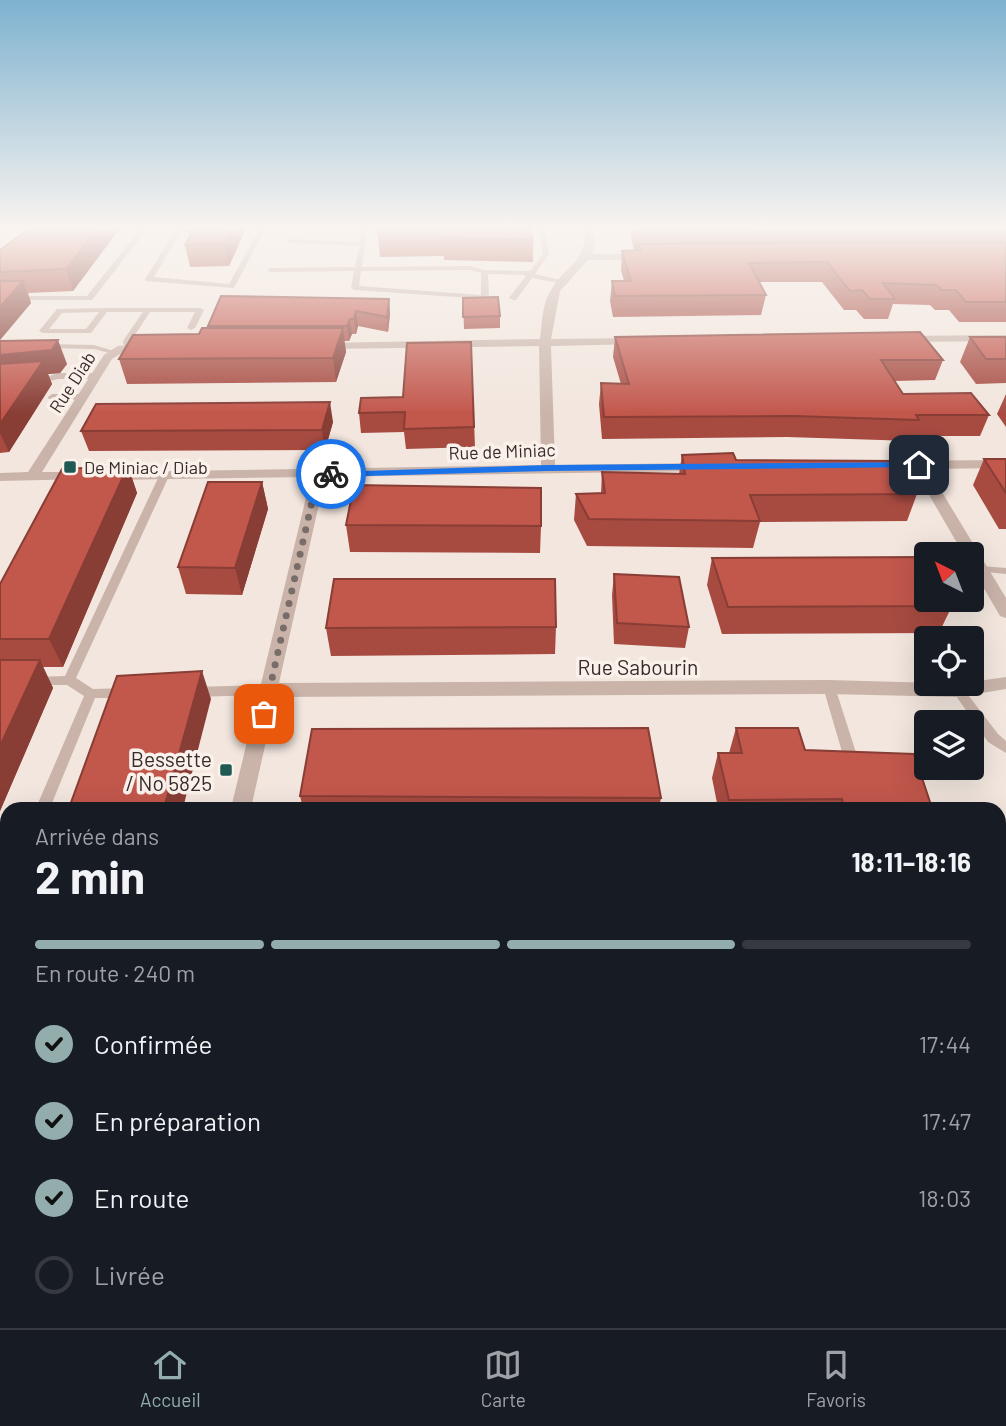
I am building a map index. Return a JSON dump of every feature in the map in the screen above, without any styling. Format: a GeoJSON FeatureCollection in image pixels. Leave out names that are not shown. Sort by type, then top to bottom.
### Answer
{"type":"FeatureCollection","features":[{"type":"Feature","properties":{"kind":"street"},"geometry":{"type":"LineString","coordinates":[[548,468],[547,342],[551,298],[558,290]]}},
{"type":"Feature","properties":{"kind":"street"},"geometry":{"type":"LineString","coordinates":[[882,339],[1006,338]]}},
{"type":"Feature","properties":{"kind":"street"},"geometry":{"type":"LineString","coordinates":[[310,346],[649,341]]}},
{"type":"Feature","properties":{"kind":"street","name":"Rue Diab"},"geometry":{"type":"LineString","coordinates":[[32,477],[113,352],[128,347],[160,346]]}},
{"type":"Feature","properties":{"kind":"street"},"geometry":{"type":"LineString","coordinates":[[864,466],[1006,464]]}},
{"type":"Feature","properties":{"kind":"street"},"geometry":{"type":"LineString","coordinates":[[919,465],[965,542]]}},
{"type":"Feature","properties":{"kind":"street","name":"Rue de Miniac"},"geometry":{"type":"LineString","coordinates":[[2,480],[32,477],[66,481],[164,476],[713,467]]}},
{"type":"Feature","properties":{"kind":"street"},"geometry":{"type":"LineString","coordinates":[[242,802],[318,475]]}},
{"type":"Feature","properties":{"kind":"street"},"geometry":{"type":"LineString","coordinates":[[984,573],[1001,595],[1006,612]]}},
{"type":"Feature","properties":{"kind":"street","name":"Rue Sabourin"},"geometry":{"type":"LineString","coordinates":[[984,686],[1006,683]]}},
{"type":"Feature","properties":{"kind":"street","name":"Rue Sabourin"},"geometry":{"type":"LineString","coordinates":[[269,690],[829,687],[914,689]]}},
{"type":"Feature","properties":{"kind":"lane"},"geometry":{"type":"LineString","coordinates":[[0,298],[89,298],[95,290]]}},
{"type":"Feature","properties":{"kind":"lane"},"geometry":{"type":"LineString","coordinates":[[377,290],[485,297],[485,290]]}},
{"type":"Feature","properties":{"kind":"lane"},"geometry":{"type":"LineString","coordinates":[[513,298],[518,290]]}},
{"type":"Feature","properties":{"kind":"lane"},"geometry":{"type":"LineString","coordinates":[[0,305],[24,305]]}},
{"type":"Feature","properties":{"kind":"lane"},"geometry":{"type":"LineString","coordinates":[[105,310],[89,331],[43,331],[60,311],[105,310],[200,310],[191,328]]}},
{"type":"Feature","properties":{"kind":"lane"},"geometry":{"type":"LineString","coordinates":[[128,347],[127,341],[148,310]]}},
{"type":"Feature","properties":{"kind":"lane"},"geometry":{"type":"LineString","coordinates":[[41,346],[94,346],[113,352]]}},
{"type":"Feature","properties":{"kind":"lane"},"geometry":{"type":"LineString","coordinates":[[21,382],[42,382],[58,376],[96,376]]}},
{"type":"Feature","properties":{"kind":"lane"},"geometry":{"type":"LineString","coordinates":[[52,397],[83,397]]}},
{"type":"Feature","properties":{"kind":"lane"},"geometry":{"type":"LineString","coordinates":[[69,680],[164,476]]}},
{"type":"Feature","properties":{"kind":"lane"},"geometry":{"type":"LineString","coordinates":[[984,569],[1006,571]]}},
{"type":"Feature","properties":{"kind":"lane"},"geometry":{"type":"LineString","coordinates":[[27,681],[69,680],[92,694],[146,693]]}},
{"type":"Feature","properties":{"kind":"lane"},"geometry":{"type":"LineString","coordinates":[[829,687],[852,762]]}},
{"type":"Feature","properties":{"kind":"lane"},"geometry":{"type":"LineString","coordinates":[[174,692],[269,690]]}},
{"type":"Feature","properties":{"kind":"lane"},"geometry":{"type":"LineString","coordinates":[[46,802],[92,694]]}},
{"type":"Feature","properties":{"kind":"lane"},"geometry":{"type":"LineString","coordinates":[[962,696],[993,738],[1006,748]]}},
{"type":"Feature","properties":{"kind":"building"},"geometry":{"type":"Polygon","coordinates":[[[0,290],[15,290],[0,307],[0,290]]]}},
{"type":"Feature","properties":{"kind":"building"},"geometry":{"type":"Polygon","coordinates":[[[614,290],[763,290],[766,295],[615,296],[614,290]]]}},
{"type":"Feature","properties":{"kind":"building"},"geometry":{"type":"Polygon","coordinates":[[[849,290],[888,290],[895,299],[870,299],[862,290],[849,290]]]}},
{"type":"Feature","properties":{"kind":"building"},"geometry":{"type":"Polygon","coordinates":[[[942,290],[1006,290],[1006,302],[966,302],[956,290],[942,290]]]}},
{"type":"Feature","properties":{"kind":"building"},"geometry":{"type":"Polygon","coordinates":[[[221,296],[389,299],[387,317],[356,311],[354,319],[350,319],[347,326],[208,326],[221,296]]]}},
{"type":"Feature","properties":{"kind":"building"},"geometry":{"type":"Polygon","coordinates":[[[498,297],[500,316],[463,317],[463,298],[498,297]]]}},
{"type":"Feature","properties":{"kind":"building"},"geometry":{"type":"Polygon","coordinates":[[[202,328],[343,328],[333,358],[119,359],[133,335],[199,334],[202,328]]]}},
{"type":"Feature","properties":{"kind":"building"},"geometry":{"type":"Polygon","coordinates":[[[920,332],[943,360],[881,360],[903,394],[971,393],[989,415],[916,415],[919,420],[793,416],[604,417],[601,383],[629,384],[615,337],[920,332]]]}},
{"type":"Feature","properties":{"kind":"building"},"geometry":{"type":"Polygon","coordinates":[[[970,337],[1006,337],[1006,359],[986,359],[970,337]]]}},
{"type":"Feature","properties":{"kind":"building"},"geometry":{"type":"Polygon","coordinates":[[[58,340],[52,350],[0,355],[0,341],[58,340]]]}},
{"type":"Feature","properties":{"kind":"building"},"geometry":{"type":"Polygon","coordinates":[[[471,342],[474,427],[404,429],[405,412],[359,413],[361,398],[403,397],[407,343],[471,342]]]}},
{"type":"Feature","properties":{"kind":"building"},"geometry":{"type":"Polygon","coordinates":[[[43,361],[0,424],[0,364],[43,361]]]}},
{"type":"Feature","properties":{"kind":"building"},"geometry":{"type":"Polygon","coordinates":[[[330,402],[322,430],[81,431],[96,404],[330,402]]]}},
{"type":"Feature","properties":{"kind":"building"},"geometry":{"type":"Polygon","coordinates":[[[733,453],[736,460],[899,461],[917,494],[750,495],[760,521],[589,519],[576,494],[605,493],[602,472],[685,474],[682,455],[733,453]]]}},
{"type":"Feature","properties":{"kind":"building"},"geometry":{"type":"Polygon","coordinates":[[[984,459],[1006,459],[1006,493],[984,459]]]}},
{"type":"Feature","properties":{"kind":"building"},"geometry":{"type":"Polygon","coordinates":[[[128,466],[49,639],[0,639],[0,584],[62,469],[128,466]]]}},
{"type":"Feature","properties":{"kind":"building"},"geometry":{"type":"Polygon","coordinates":[[[208,482],[262,482],[235,568],[178,567],[208,482]]]}},
{"type":"Feature","properties":{"kind":"building"},"geometry":{"type":"Polygon","coordinates":[[[354,485],[541,488],[541,526],[346,525],[354,485]]]}},
{"type":"Feature","properties":{"kind":"building"},"geometry":{"type":"Polygon","coordinates":[[[914,557],[914,606],[728,607],[712,558],[914,557]]]}},
{"type":"Feature","properties":{"kind":"building"},"geometry":{"type":"Polygon","coordinates":[[[614,574],[679,577],[689,627],[617,623],[614,574]]]}},
{"type":"Feature","properties":{"kind":"building"},"geometry":{"type":"Polygon","coordinates":[[[334,579],[555,579],[556,627],[326,628],[334,579]]]}},
{"type":"Feature","properties":{"kind":"building"},"geometry":{"type":"Polygon","coordinates":[[[0,660],[40,660],[0,746],[0,660]]]}},
{"type":"Feature","properties":{"kind":"building"},"geometry":{"type":"Polygon","coordinates":[[[202,671],[166,802],[71,802],[117,676],[202,671]]]}},
{"type":"Feature","properties":{"kind":"building"},"geometry":{"type":"Polygon","coordinates":[[[648,728],[661,798],[300,796],[312,729],[648,728]]]}},
{"type":"Feature","properties":{"kind":"building"},"geometry":{"type":"Polygon","coordinates":[[[736,728],[798,728],[805,750],[914,754],[914,780],[923,780],[930,802],[843,802],[842,799],[729,800],[718,753],[742,753],[736,728]]]}},
{"type":"Feature","properties":{"kind":"way so far"},"geometry":{"type":"LineString","coordinates":[[264,714],[318,475],[331,474]]}},
{"type":"Feature","properties":{"kind":"place","name":"De Miniac / Diab"},"geometry":{"type":"Point","coordinates":[70,467]}},
{"type":"Feature","properties":{"kind":"place","name":"Bessette / No 5825"},"geometry":{"type":"Point","coordinates":[226,770]}},
{"type":"Feature","properties":{"kind":"route"},"geometry":{"type":"LineString","coordinates":[[331,474],[548,468],[919,465]]}}]}
